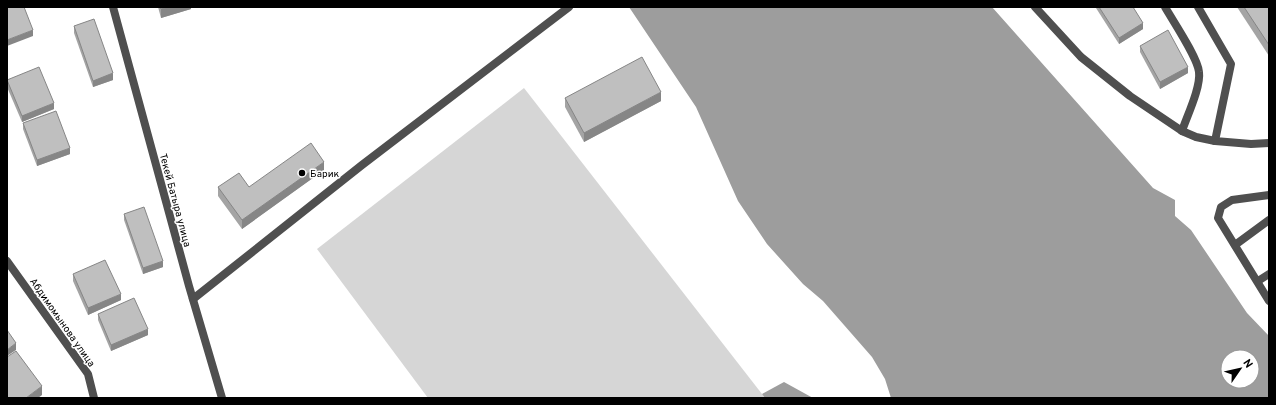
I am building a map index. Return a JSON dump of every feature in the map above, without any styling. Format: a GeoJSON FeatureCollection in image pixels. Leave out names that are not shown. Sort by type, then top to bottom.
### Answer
{"type":"FeatureCollection","features":[{"type":"Feature","properties":{"kind":"street","name":"Текей Батыра улица"},"geometry":{"type":"LineString","coordinates":[[113,7],[193,299],[222,398]]}},
{"type":"Feature","properties":{"kind":"street"},"geometry":{"type":"LineString","coordinates":[[193,299],[362,165],[569,7]]}},
{"type":"Feature","properties":{"kind":"street"},"geometry":{"type":"LineString","coordinates":[[1034,7],[1081,57],[1130,96],[1182,131],[1196,137],[1215,141],[1251,144],[1269,143]]}},
{"type":"Feature","properties":{"kind":"street"},"geometry":{"type":"LineString","coordinates":[[1165,7],[1195,60],[1199,71],[1199,83],[1182,131]]}},
{"type":"Feature","properties":{"kind":"street"},"geometry":{"type":"LineString","coordinates":[[1198,7],[1231,64],[1215,141]]}},
{"type":"Feature","properties":{"kind":"street"},"geometry":{"type":"LineString","coordinates":[[1269,195],[1232,200],[1221,207],[1218,218],[1269,301]]}},
{"type":"Feature","properties":{"kind":"street"},"geometry":{"type":"LineString","coordinates":[[1234,245],[1269,220]]}},
{"type":"Feature","properties":{"kind":"street","name":"Абдимомынова улица"},"geometry":{"type":"LineString","coordinates":[[7,261],[88,374],[94,398]]}},
{"type":"Feature","properties":{"kind":"street"},"geometry":{"type":"LineString","coordinates":[[1258,281],[1269,274]]}},
{"type":"Feature","properties":{"kind":"shaded area"},"geometry":{"type":"Polygon","coordinates":[[[629,7],[992,7],[1153,188],[1175,200],[1175,216],[1191,230],[1247,313],[1269,336],[1269,398],[891,398],[885,379],[872,357],[823,301],[803,284],[767,244],[738,201],[696,107],[629,7]]]}},
{"type":"Feature","properties":{"kind":"shaded area"},"geometry":{"type":"Polygon","coordinates":[[[524,88],[765,398],[428,398],[317,249],[524,88]]]}},
{"type":"Feature","properties":{"kind":"shaded area"},"geometry":{"type":"Polygon","coordinates":[[[784,382],[813,398],[765,398],[762,394],[784,382]]]}},
{"type":"Feature","properties":{"kind":"building"},"geometry":{"type":"Polygon","coordinates":[[[7,7],[24,7],[33,30],[7,40],[7,7]]]}},
{"type":"Feature","properties":{"kind":"building"},"geometry":{"type":"Polygon","coordinates":[[[1099,7],[1133,7],[1143,23],[1119,38],[1099,7]]]}},
{"type":"Feature","properties":{"kind":"building"},"geometry":{"type":"Polygon","coordinates":[[[1244,7],[1269,7],[1269,45],[1244,7]]]}},
{"type":"Feature","properties":{"kind":"building"},"geometry":{"type":"Polygon","coordinates":[[[94,19],[113,73],[93,81],[74,26],[94,19]]]}},
{"type":"Feature","properties":{"kind":"building"},"geometry":{"type":"Polygon","coordinates":[[[1168,30],[1188,67],[1160,82],[1140,46],[1168,30]]]}},
{"type":"Feature","properties":{"kind":"building"},"geometry":{"type":"Polygon","coordinates":[[[642,57],[661,92],[584,133],[565,98],[642,57]]]}},
{"type":"Feature","properties":{"kind":"building"},"geometry":{"type":"Polygon","coordinates":[[[39,67],[54,103],[22,116],[7,80],[39,67]]]}},
{"type":"Feature","properties":{"kind":"building"},"geometry":{"type":"Polygon","coordinates":[[[56,111],[70,148],[37,160],[23,123],[56,111]]]}},
{"type":"Feature","properties":{"kind":"building"},"geometry":{"type":"Polygon","coordinates":[[[311,143],[324,162],[242,220],[218,187],[239,173],[249,187],[311,143]]]}},
{"type":"Feature","properties":{"kind":"building"},"geometry":{"type":"Polygon","coordinates":[[[144,207],[163,261],[143,268],[124,214],[144,207]]]}},
{"type":"Feature","properties":{"kind":"building"},"geometry":{"type":"Polygon","coordinates":[[[105,260],[121,294],[88,308],[73,274],[105,260]]]}},
{"type":"Feature","properties":{"kind":"building"},"geometry":{"type":"Polygon","coordinates":[[[134,298],[148,329],[111,345],[98,314],[134,298]]]}},
{"type":"Feature","properties":{"kind":"building"},"geometry":{"type":"Polygon","coordinates":[[[7,330],[16,343],[7,350],[7,330]]]}},
{"type":"Feature","properties":{"kind":"building"},"geometry":{"type":"Polygon","coordinates":[[[16,351],[42,386],[26,398],[7,398],[7,357],[16,351]]]}},
{"type":"Feature","properties":{"kind":"place","name":"Барик"},"geometry":{"type":"Point","coordinates":[302,173]}}]}
